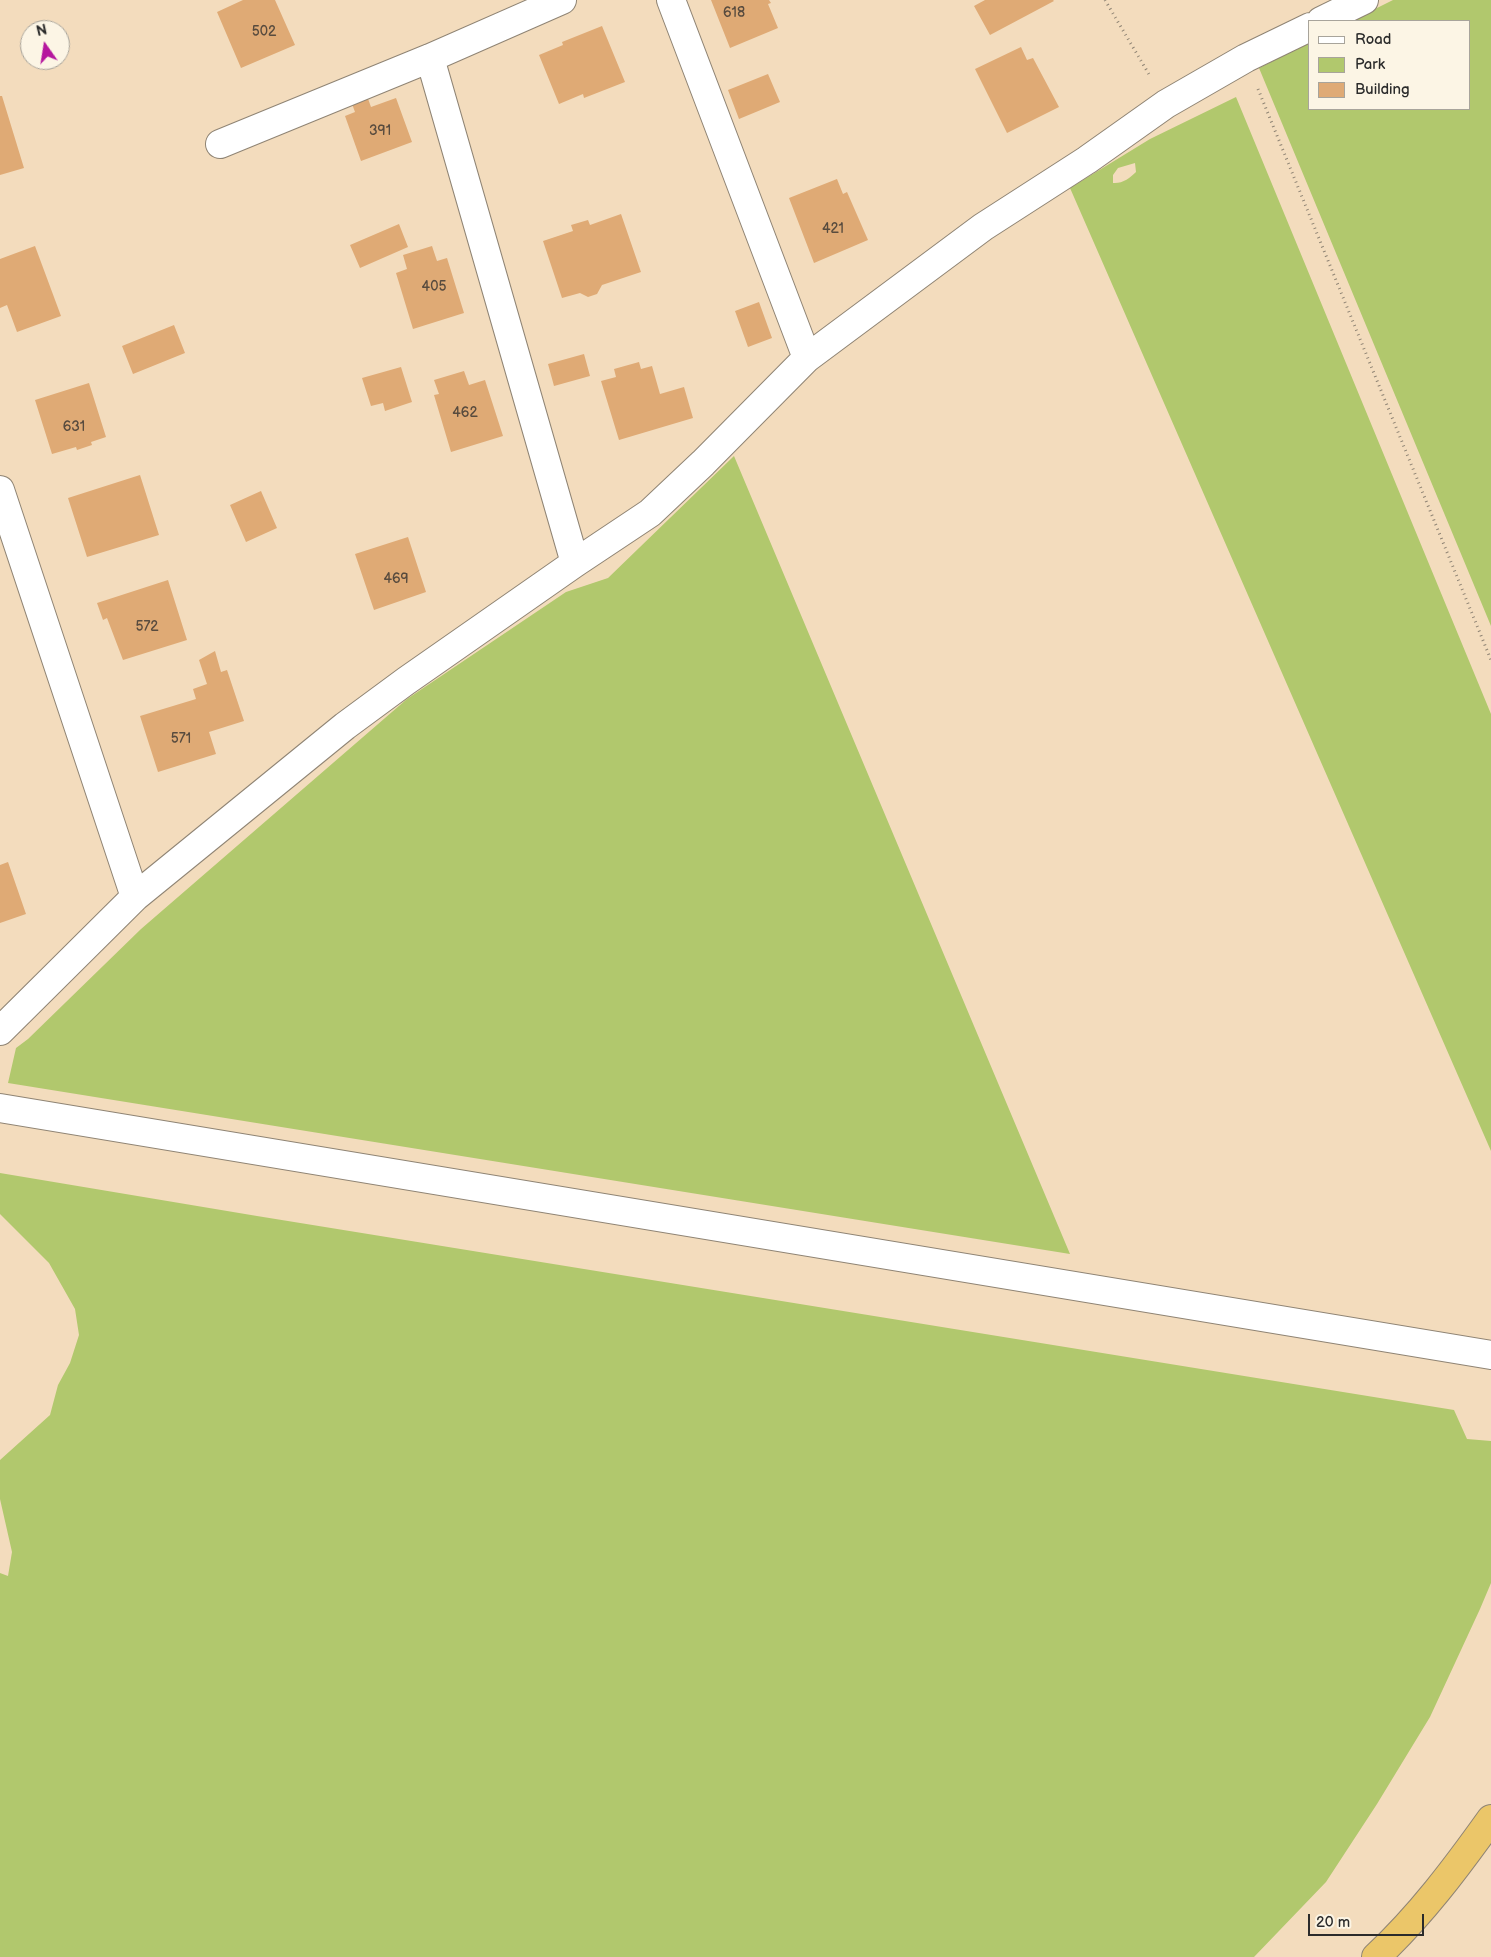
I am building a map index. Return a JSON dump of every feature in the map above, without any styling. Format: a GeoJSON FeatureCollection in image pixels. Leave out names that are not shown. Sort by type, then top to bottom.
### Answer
{"type":"FeatureCollection","features":[{"type":"Feature","properties":{"kind":"highway"},"geometry":{"type":"LineString","coordinates":[[1376,1957],[1423,1908],[1459,1864],[1491,1819]]}},
{"type":"Feature","properties":{"kind":"street"},"geometry":{"type":"LineString","coordinates":[[220,144],[430,58],[562,0]]}},
{"type":"Feature","properties":{"kind":"street"},"geometry":{"type":"LineString","coordinates":[[671,0],[807,358]]}},
{"type":"Feature","properties":{"kind":"street"},"geometry":{"type":"LineString","coordinates":[[1323,20],[1364,0]]}},
{"type":"Feature","properties":{"kind":"street"},"geometry":{"type":"LineString","coordinates":[[0,1031],[135,897],[345,726],[406,680],[650,513],[703,463],[807,358],[983,227],[1087,160],[1166,104],[1246,58],[1308,28]]}},
{"type":"Feature","properties":{"kind":"street"},"geometry":{"type":"LineString","coordinates":[[430,58],[575,563]]}},
{"type":"Feature","properties":{"kind":"street"},"geometry":{"type":"LineString","coordinates":[[0,490],[135,897]]}},
{"type":"Feature","properties":{"kind":"street"},"geometry":{"type":"LineString","coordinates":[[0,1108],[1491,1355]]}},
{"type":"Feature","properties":{"kind":"path"},"geometry":{"type":"LineString","coordinates":[[1105,0],[1166,104]]}},
{"type":"Feature","properties":{"kind":"path"},"geometry":{"type":"LineString","coordinates":[[1246,58],[1491,660]]}},
{"type":"Feature","properties":{"kind":"green space"},"geometry":{"type":"Polygon","coordinates":[[[1393,0],[1491,0],[1491,626],[1259,68],[1308,43],[1308,110],[1471,110],[1471,20],[1353,20],[1393,0]]]}},
{"type":"Feature","properties":{"kind":"green space"},"geometry":{"type":"Polygon","coordinates":[[[1236,97],[1491,714],[1491,1151],[1070,188],[1150,139],[1236,97]],[[1135,163],[1118,168],[1113,175],[1113,183],[1120,183],[1136,172],[1135,163]]]}},
{"type":"Feature","properties":{"kind":"green space"},"geometry":{"type":"Polygon","coordinates":[[[734,456],[1070,1254],[8,1083],[16,1048],[28,1039],[141,929],[407,699],[566,592],[608,578],[734,456]]]}},
{"type":"Feature","properties":{"kind":"green space"},"geometry":{"type":"Polygon","coordinates":[[[0,1173],[1454,1410],[1467,1439],[1491,1441],[1491,1583],[1430,1717],[1377,1804],[1326,1882],[1254,1957],[0,1957],[0,1573],[8,1576],[12,1552],[0,1499],[0,1460],[50,1415],[58,1385],[70,1363],[79,1335],[75,1309],[49,1263],[0,1214],[0,1173]]]}},
{"type":"Feature","properties":{"kind":"building"},"geometry":{"type":"Polygon","coordinates":[[[243,0],[275,0],[295,45],[241,68],[217,12],[243,0]]]}},
{"type":"Feature","properties":{"kind":"building"},"geometry":{"type":"Polygon","coordinates":[[[711,0],[769,0],[771,3],[768,4],[778,28],[730,48],[711,0]]]}},
{"type":"Feature","properties":{"kind":"building"},"geometry":{"type":"Polygon","coordinates":[[[985,0],[1054,1],[990,35],[974,6],[985,0]]]}},
{"type":"Feature","properties":{"kind":"building"},"geometry":{"type":"Polygon","coordinates":[[[602,26],[625,82],[584,98],[583,94],[559,104],[539,55],[563,45],[562,42],[602,26]]]}},
{"type":"Feature","properties":{"kind":"building"},"geometry":{"type":"Polygon","coordinates":[[[1021,47],[1027,60],[1033,58],[1059,107],[1007,133],[975,69],[1021,47]]]}},
{"type":"Feature","properties":{"kind":"building"},"geometry":{"type":"Polygon","coordinates":[[[768,74],[780,102],[739,119],[728,90],[768,74]]]}},
{"type":"Feature","properties":{"kind":"building"},"geometry":{"type":"Polygon","coordinates":[[[0,96],[2,96],[24,168],[0,175],[0,96]]]}},
{"type":"Feature","properties":{"kind":"building"},"geometry":{"type":"Polygon","coordinates":[[[367,96],[371,107],[396,98],[412,142],[361,161],[345,116],[355,112],[351,101],[367,96]]]}},
{"type":"Feature","properties":{"kind":"building"},"geometry":{"type":"Polygon","coordinates":[[[837,179],[843,194],[847,192],[868,240],[814,263],[789,198],[837,179]]]}},
{"type":"Feature","properties":{"kind":"building"},"geometry":{"type":"Polygon","coordinates":[[[621,214],[641,272],[602,285],[597,294],[588,297],[580,293],[562,298],[543,241],[573,231],[571,225],[588,220],[590,225],[621,214]]]}},
{"type":"Feature","properties":{"kind":"building"},"geometry":{"type":"Polygon","coordinates":[[[399,224],[408,247],[360,268],[350,245],[399,224]]]}},
{"type":"Feature","properties":{"kind":"building"},"geometry":{"type":"Polygon","coordinates":[[[35,246],[61,316],[17,332],[7,305],[0,308],[0,259],[35,246]]]}},
{"type":"Feature","properties":{"kind":"building"},"geometry":{"type":"Polygon","coordinates":[[[432,246],[437,261],[447,258],[464,313],[413,329],[396,273],[407,269],[403,255],[432,246]]]}},
{"type":"Feature","properties":{"kind":"building"},"geometry":{"type":"Polygon","coordinates":[[[759,302],[772,338],[748,347],[735,311],[759,302]]]}},
{"type":"Feature","properties":{"kind":"building"},"geometry":{"type":"Polygon","coordinates":[[[174,325],[185,353],[133,374],[122,346],[174,325]]]}},
{"type":"Feature","properties":{"kind":"building"},"geometry":{"type":"Polygon","coordinates":[[[584,354],[590,376],[554,386],[548,364],[584,354]]]}},
{"type":"Feature","properties":{"kind":"building"},"geometry":{"type":"Polygon","coordinates":[[[639,362],[641,369],[652,366],[660,394],[684,387],[693,418],[619,440],[601,381],[616,377],[614,369],[639,362]]]}},
{"type":"Feature","properties":{"kind":"building"},"geometry":{"type":"Polygon","coordinates":[[[401,367],[412,402],[385,411],[383,403],[371,406],[362,378],[401,367]]]}},
{"type":"Feature","properties":{"kind":"building"},"geometry":{"type":"Polygon","coordinates":[[[464,371],[469,385],[485,380],[503,436],[451,452],[434,395],[439,394],[434,380],[464,371]]]}},
{"type":"Feature","properties":{"kind":"building"},"geometry":{"type":"Polygon","coordinates":[[[89,383],[106,437],[91,442],[92,445],[77,450],[76,447],[52,454],[35,400],[89,383]]]}},
{"type":"Feature","properties":{"kind":"building"},"geometry":{"type":"Polygon","coordinates":[[[140,475],[159,535],[87,557],[68,498],[140,475]]]}},
{"type":"Feature","properties":{"kind":"building"},"geometry":{"type":"Polygon","coordinates":[[[261,491],[277,528],[246,542],[230,505],[261,491]]]}},
{"type":"Feature","properties":{"kind":"building"},"geometry":{"type":"Polygon","coordinates":[[[408,537],[426,592],[374,610],[355,554],[408,537]]]}},
{"type":"Feature","properties":{"kind":"building"},"geometry":{"type":"Polygon","coordinates":[[[168,580],[187,640],[123,660],[107,618],[103,620],[97,603],[168,580]]]}},
{"type":"Feature","properties":{"kind":"building"},"geometry":{"type":"Polygon","coordinates":[[[215,651],[221,672],[227,670],[244,721],[209,732],[216,754],[158,772],[140,716],[196,699],[193,689],[207,684],[199,660],[215,651]]]}},
{"type":"Feature","properties":{"kind":"building"},"geometry":{"type":"Polygon","coordinates":[[[8,862],[26,914],[0,923],[0,865],[8,862]]]}}]}
